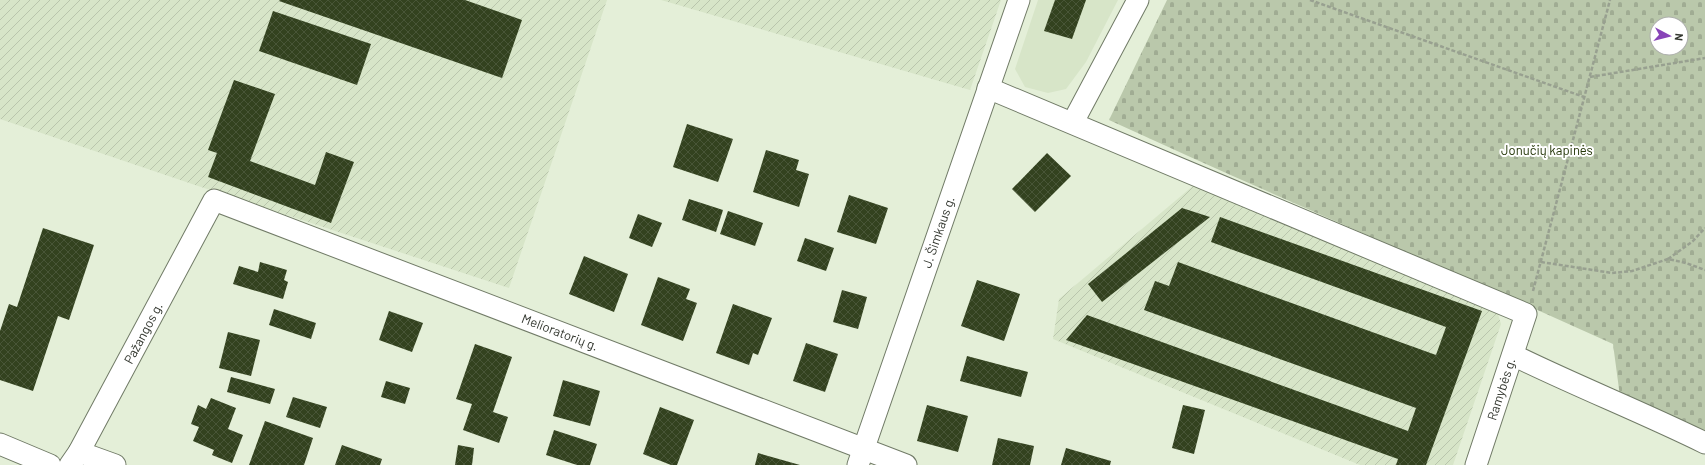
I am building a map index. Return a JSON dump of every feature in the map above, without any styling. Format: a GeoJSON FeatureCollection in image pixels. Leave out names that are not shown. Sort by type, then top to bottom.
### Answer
{"type":"FeatureCollection","features":[{"type":"Feature","properties":{"kind":"street","name":"J. Šimkaus g."},"geometry":{"type":"LineString","coordinates":[[861,457],[1018,0]]}},
{"type":"Feature","properties":{"kind":"street"},"geometry":{"type":"LineString","coordinates":[[1073,122],[1138,0]]}},
{"type":"Feature","properties":{"kind":"street"},"geometry":{"type":"LineString","coordinates":[[988,88],[1073,122],[1526,314]]}},
{"type":"Feature","properties":{"kind":"street","name":"Melioratorių g."},"geometry":{"type":"LineString","coordinates":[[214,200],[861,457],[906,465]]}},
{"type":"Feature","properties":{"kind":"street","name":"Pažangos g."},"geometry":{"type":"LineString","coordinates":[[75,458],[214,200]]}},
{"type":"Feature","properties":{"kind":"street","name":"Ramybės g."},"geometry":{"type":"LineString","coordinates":[[1476,465],[1526,314]]}},
{"type":"Feature","properties":{"kind":"street"},"geometry":{"type":"LineString","coordinates":[[1512,355],[1548,373],[1660,421],[1705,444]]}},
{"type":"Feature","properties":{"kind":"street"},"geometry":{"type":"LineString","coordinates":[[0,444],[50,465]]}},
{"type":"Feature","properties":{"kind":"street"},"geometry":{"type":"LineString","coordinates":[[75,458],[115,465]]}},
{"type":"Feature","properties":{"kind":"path"},"geometry":{"type":"LineString","coordinates":[[1310,0],[1584,97]]}},
{"type":"Feature","properties":{"kind":"path"},"geometry":{"type":"LineString","coordinates":[[1526,314],[1610,0]]}},
{"type":"Feature","properties":{"kind":"path"},"geometry":{"type":"LineString","coordinates":[[1590,77],[1705,58]]}},
{"type":"Feature","properties":{"kind":"path"},"geometry":{"type":"LineString","coordinates":[[1541,262],[1612,272],[1632,271],[1668,260],[1694,241],[1705,228]]}},
{"type":"Feature","properties":{"kind":"path"},"geometry":{"type":"LineString","coordinates":[[1668,260],[1686,263],[1705,270]]}},
{"type":"Feature","properties":{"kind":"shaded area"},"geometry":{"type":"Polygon","coordinates":[[[0,0],[607,0],[509,288],[0,119],[0,0]]]}},
{"type":"Feature","properties":{"kind":"shaded area"},"geometry":{"type":"Polygon","coordinates":[[[661,0],[1001,0],[970,90],[661,0]]]}},
{"type":"Feature","properties":{"kind":"shaded area"},"geometry":{"type":"Polygon","coordinates":[[[1038,0],[1118,0],[1086,62],[1066,89],[1048,93],[1025,87],[1015,69],[1038,0]]]}},
{"type":"Feature","properties":{"kind":"shaded area"},"geometry":{"type":"Polygon","coordinates":[[[1194,185],[1497,311],[1501,324],[1453,465],[1360,465],[1053,339],[1059,299],[1194,185]]]}},
{"type":"Feature","properties":{"kind":"green space","name":"Jonučių kapinės"},"geometry":{"type":"Polygon","coordinates":[[[1167,0],[1705,0],[1705,441],[1621,404],[1613,344],[1109,120],[1167,0]]]}},
{"type":"Feature","properties":{"kind":"building"},"geometry":{"type":"Polygon","coordinates":[[[465,0],[522,20],[502,78],[279,1],[465,0]]]}},
{"type":"Feature","properties":{"kind":"building"},"geometry":{"type":"Polygon","coordinates":[[[1055,0],[1086,0],[1072,39],[1044,31],[1055,0]]]}},
{"type":"Feature","properties":{"kind":"building"},"geometry":{"type":"Polygon","coordinates":[[[273,11],[371,44],[357,85],[259,51],[273,11]]]}},
{"type":"Feature","properties":{"kind":"building"},"geometry":{"type":"Polygon","coordinates":[[[234,80],[275,94],[250,161],[315,185],[326,152],[354,162],[331,223],[208,177],[217,153],[208,150],[234,80]]]}},
{"type":"Feature","properties":{"kind":"building"},"geometry":{"type":"Polygon","coordinates":[[[687,124],[733,139],[718,182],[673,167],[687,124]]]}},
{"type":"Feature","properties":{"kind":"building"},"geometry":{"type":"Polygon","coordinates":[[[766,150],[799,160],[796,170],[809,174],[799,207],[753,192],[766,150]]]}},
{"type":"Feature","properties":{"kind":"building"},"geometry":{"type":"Polygon","coordinates":[[[1047,153],[1071,176],[1035,212],[1012,189],[1047,153]]]}},
{"type":"Feature","properties":{"kind":"building"},"geometry":{"type":"Polygon","coordinates":[[[849,195],[888,208],[876,244],[837,232],[849,195]]]}},
{"type":"Feature","properties":{"kind":"building"},"geometry":{"type":"Polygon","coordinates":[[[689,199],[723,210],[716,232],[682,220],[689,199]]]}},
{"type":"Feature","properties":{"kind":"building"},"geometry":{"type":"Polygon","coordinates":[[[1182,208],[1210,217],[1102,302],[1088,284],[1182,208]]]}},
{"type":"Feature","properties":{"kind":"building"},"geometry":{"type":"Polygon","coordinates":[[[728,211],[763,223],[755,246],[720,234],[728,211]]]}},
{"type":"Feature","properties":{"kind":"building"},"geometry":{"type":"Polygon","coordinates":[[[638,214],[662,223],[652,247],[629,238],[638,214]]]}},
{"type":"Feature","properties":{"kind":"building"},"geometry":{"type":"Polygon","coordinates":[[[1220,217],[1482,311],[1426,465],[1396,465],[1398,459],[1066,340],[1087,315],[1408,431],[1416,408],[1144,310],[1155,281],[1169,286],[1178,262],[1436,355],[1446,327],[1211,242],[1220,217]]]}},
{"type":"Feature","properties":{"kind":"building"},"geometry":{"type":"Polygon","coordinates":[[[43,228],[94,245],[69,320],[58,316],[33,391],[0,380],[0,331],[9,304],[17,307],[43,228]]]}},
{"type":"Feature","properties":{"kind":"building"},"geometry":{"type":"Polygon","coordinates":[[[805,238],[834,248],[826,271],[797,261],[805,238]]]}},
{"type":"Feature","properties":{"kind":"building"},"geometry":{"type":"Polygon","coordinates":[[[584,256],[628,274],[614,312],[569,294],[584,256]]]}},
{"type":"Feature","properties":{"kind":"building"},"geometry":{"type":"Polygon","coordinates":[[[260,262],[287,270],[284,280],[288,282],[283,299],[233,284],[239,266],[258,272],[260,262]]]}},
{"type":"Feature","properties":{"kind":"building"},"geometry":{"type":"Polygon","coordinates":[[[658,277],[690,289],[686,299],[697,303],[683,341],[641,325],[658,277]]]}},
{"type":"Feature","properties":{"kind":"building"},"geometry":{"type":"Polygon","coordinates":[[[977,280],[1020,294],[1004,341],[961,326],[977,280]]]}},
{"type":"Feature","properties":{"kind":"building"},"geometry":{"type":"Polygon","coordinates":[[[842,290],[867,297],[858,329],[833,322],[842,290]]]}},
{"type":"Feature","properties":{"kind":"building"},"geometry":{"type":"Polygon","coordinates":[[[733,304],[772,318],[758,355],[753,353],[749,365],[716,353],[733,304]]]}},
{"type":"Feature","properties":{"kind":"building"},"geometry":{"type":"Polygon","coordinates":[[[274,309],[316,323],[311,339],[269,325],[274,309]]]}},
{"type":"Feature","properties":{"kind":"building"},"geometry":{"type":"Polygon","coordinates":[[[389,311],[423,323],[412,352],[379,340],[389,311]]]}},
{"type":"Feature","properties":{"kind":"building"},"geometry":{"type":"Polygon","coordinates":[[[228,332],[260,340],[251,376],[219,368],[228,332]]]}},
{"type":"Feature","properties":{"kind":"building"},"geometry":{"type":"Polygon","coordinates":[[[806,343],[838,354],[825,392],[793,381],[806,343]]]}},
{"type":"Feature","properties":{"kind":"building"},"geometry":{"type":"Polygon","coordinates":[[[475,344],[512,357],[493,412],[508,417],[499,443],[463,430],[472,404],[456,399],[475,344]]]}},
{"type":"Feature","properties":{"kind":"building"},"geometry":{"type":"Polygon","coordinates":[[[967,356],[1028,372],[1021,397],[960,381],[967,356]]]}},
{"type":"Feature","properties":{"kind":"building"},"geometry":{"type":"Polygon","coordinates":[[[231,377],[275,389],[270,404],[227,392],[231,377]]]}},
{"type":"Feature","properties":{"kind":"building"},"geometry":{"type":"Polygon","coordinates":[[[563,380],[600,391],[590,426],[553,416],[563,380]]]}},
{"type":"Feature","properties":{"kind":"building"},"geometry":{"type":"Polygon","coordinates":[[[386,381],[410,388],[405,404],[381,397],[386,381]]]}},
{"type":"Feature","properties":{"kind":"building"},"geometry":{"type":"Polygon","coordinates":[[[293,397],[327,407],[320,428],[286,417],[293,397]]]}},
{"type":"Feature","properties":{"kind":"building"},"geometry":{"type":"Polygon","coordinates":[[[211,398],[236,408],[228,429],[243,435],[232,463],[212,455],[214,450],[193,441],[199,427],[191,424],[198,405],[206,409],[211,398]]]}},
{"type":"Feature","properties":{"kind":"building"},"geometry":{"type":"Polygon","coordinates":[[[927,405],[968,416],[958,452],[917,441],[927,405]]]}},
{"type":"Feature","properties":{"kind":"building"},"geometry":{"type":"Polygon","coordinates":[[[1183,405],[1205,410],[1194,454],[1172,448],[1183,405]]]}},
{"type":"Feature","properties":{"kind":"building"},"geometry":{"type":"Polygon","coordinates":[[[660,407],[694,420],[677,465],[671,465],[643,454],[660,407]]]}},
{"type":"Feature","properties":{"kind":"building"},"geometry":{"type":"Polygon","coordinates":[[[265,421],[313,438],[304,465],[249,465],[265,421]]]}},
{"type":"Feature","properties":{"kind":"building"},"geometry":{"type":"Polygon","coordinates":[[[554,430],[597,444],[590,465],[577,465],[546,455],[554,430]]]}},
{"type":"Feature","properties":{"kind":"building"},"geometry":{"type":"Polygon","coordinates":[[[998,438],[1034,446],[1030,465],[992,465],[998,438]]]}},
{"type":"Feature","properties":{"kind":"building"},"geometry":{"type":"Polygon","coordinates":[[[342,445],[382,459],[380,465],[335,465],[342,445]]]}},
{"type":"Feature","properties":{"kind":"building"},"geometry":{"type":"Polygon","coordinates":[[[458,445],[474,448],[472,465],[455,465],[458,445]]]}},
{"type":"Feature","properties":{"kind":"building"},"geometry":{"type":"Polygon","coordinates":[[[1066,448],[1111,461],[1110,465],[1061,465],[1066,448]]]}},
{"type":"Feature","properties":{"kind":"building"},"geometry":{"type":"Polygon","coordinates":[[[758,453],[800,465],[755,465],[758,453]]]}}]}
